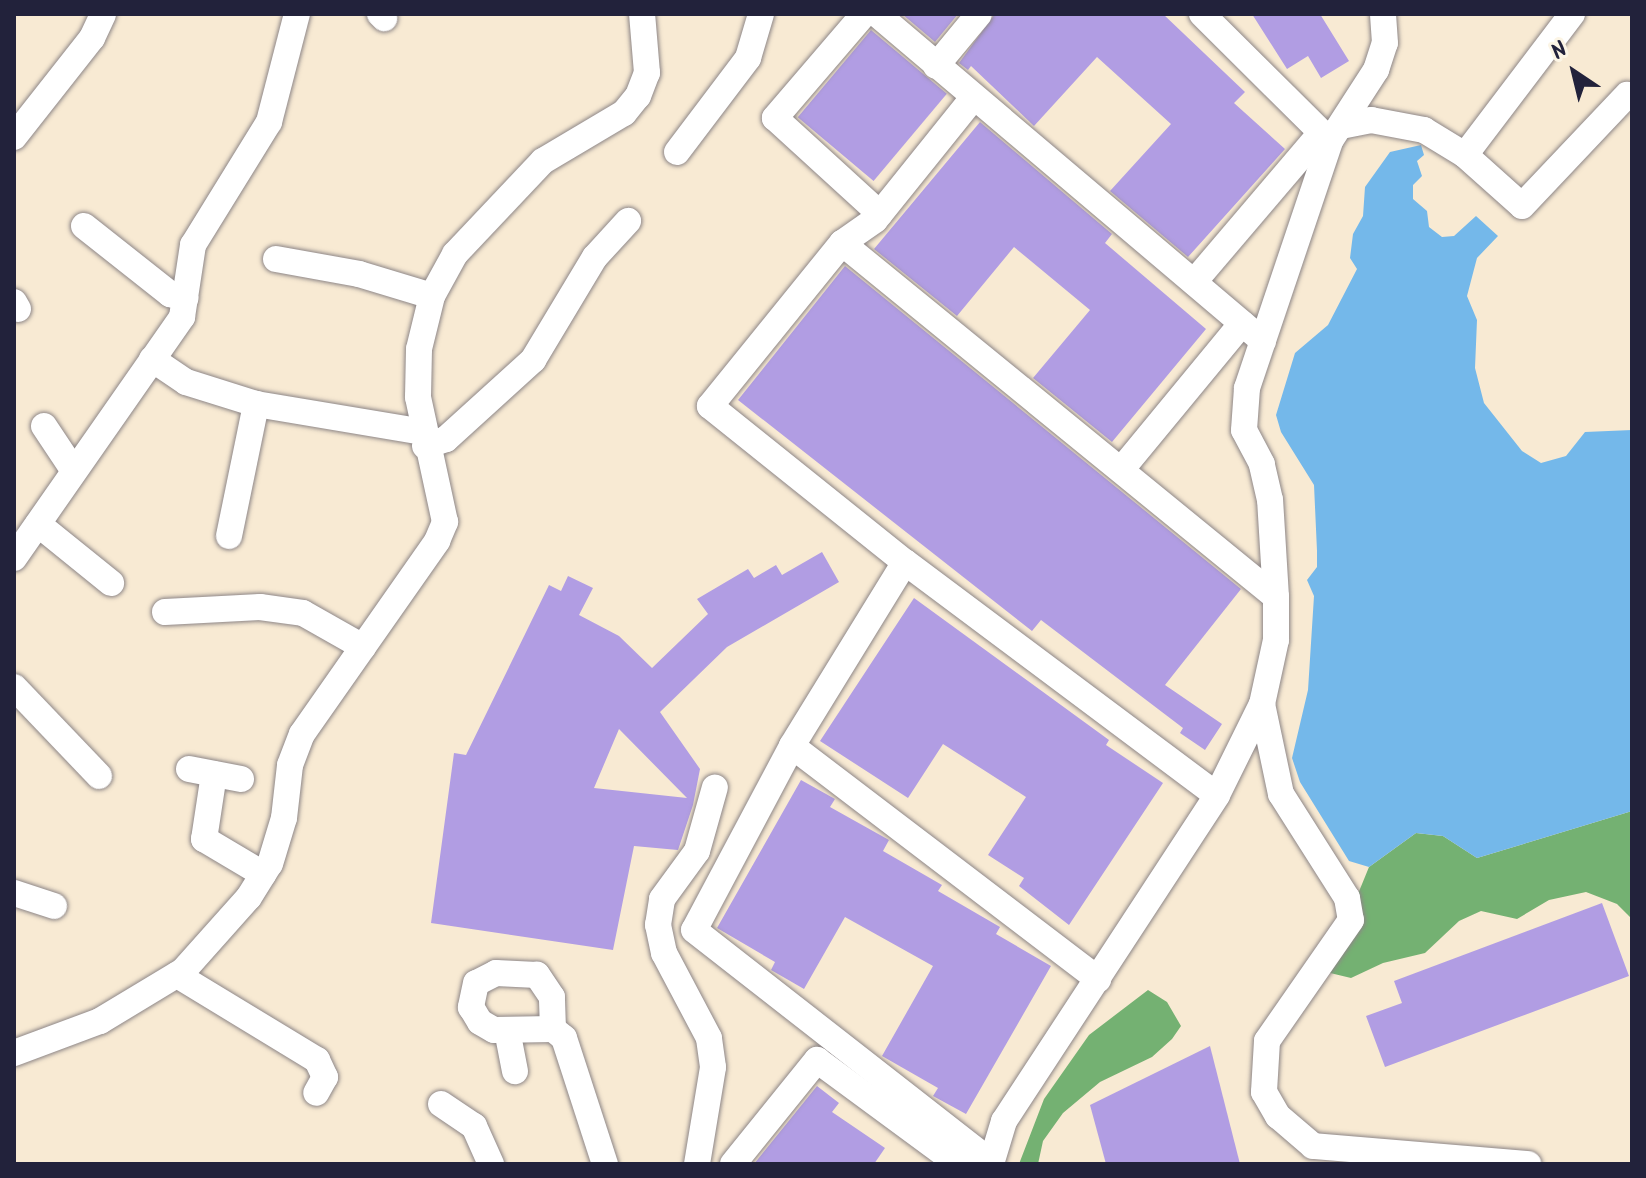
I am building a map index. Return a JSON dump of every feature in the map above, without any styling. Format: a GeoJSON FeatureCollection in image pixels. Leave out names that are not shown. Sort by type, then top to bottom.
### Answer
{"type":"FeatureCollection","features":[{"type":"Feature","properties":{"kind":"street"},"geometry":{"type":"LineString","coordinates":[[14,137],[92,38],[103,14]]}},
{"type":"Feature","properties":{"kind":"street"},"geometry":{"type":"LineString","coordinates":[[14,558],[182,317],[193,245],[269,122],[297,14]]}},
{"type":"Feature","properties":{"kind":"street"},"geometry":{"type":"LineString","coordinates":[[14,1053],[100,1021],[177,975],[216,937],[263,874],[284,818],[290,765],[302,734],[445,522],[444,499],[424,439],[419,349],[432,296],[455,254],[543,161],[624,113],[638,96],[647,73],[642,14]]}},
{"type":"Feature","properties":{"kind":"street"},"geometry":{"type":"LineString","coordinates":[[677,152],[748,58],[761,14]]}},
{"type":"Feature","properties":{"kind":"street"},"geometry":{"type":"LineString","coordinates":[[864,14],[775,118],[880,214]]}},
{"type":"Feature","properties":{"kind":"street"},"geometry":{"type":"LineString","coordinates":[[877,14],[1263,341]]}},
{"type":"Feature","properties":{"kind":"street"},"geometry":{"type":"LineString","coordinates":[[936,66],[979,14]]}},
{"type":"Feature","properties":{"kind":"street"},"geometry":{"type":"LineString","coordinates":[[1202,14],[1331,133]]}},
{"type":"Feature","properties":{"kind":"street"},"geometry":{"type":"LineString","coordinates":[[1194,282],[1331,133],[1376,70],[1385,43],[1383,14]]}},
{"type":"Feature","properties":{"kind":"street"},"geometry":{"type":"LineString","coordinates":[[1465,155],[1572,14]]}},
{"type":"Feature","properties":{"kind":"street"},"geometry":{"type":"LineString","coordinates":[[905,562],[792,746],[694,930],[991,1163],[1004,1121],[1217,795],[1262,704],[1276,640],[1276,597],[1270,500],[1262,464],[1244,430],[1247,388],[1331,133],[1359,119],[1396,122],[1424,130],[1465,155],[1522,206],[1627,95]]}},
{"type":"Feature","properties":{"kind":"street"},"geometry":{"type":"LineString","coordinates":[[973,98],[880,214],[842,243],[710,406],[905,562],[1217,795]]}},
{"type":"Feature","properties":{"kind":"street"},"geometry":{"type":"LineString","coordinates":[[152,359],[186,382],[256,404],[424,439],[446,439],[533,360],[595,257],[628,221]]}},
{"type":"Feature","properties":{"kind":"street"},"geometry":{"type":"LineString","coordinates":[[84,226],[170,294],[185,298]]}},
{"type":"Feature","properties":{"kind":"street"},"geometry":{"type":"LineString","coordinates":[[842,243],[1276,597]]}},
{"type":"Feature","properties":{"kind":"street"},"geometry":{"type":"LineString","coordinates":[[276,259],[359,274],[432,296]]}},
{"type":"Feature","properties":{"kind":"street"},"geometry":{"type":"LineString","coordinates":[[1121,470],[1242,323]]}},
{"type":"Feature","properties":{"kind":"street"},"geometry":{"type":"LineString","coordinates":[[229,536],[256,404]]}},
{"type":"Feature","properties":{"kind":"street"},"geometry":{"type":"LineString","coordinates":[[44,426],[74,471]]}},
{"type":"Feature","properties":{"kind":"street"},"geometry":{"type":"LineString","coordinates":[[38,524],[111,583]]}},
{"type":"Feature","properties":{"kind":"street"},"geometry":{"type":"LineString","coordinates":[[165,612],[260,607],[303,613],[363,647]]}},
{"type":"Feature","properties":{"kind":"street"},"geometry":{"type":"LineString","coordinates":[[14,687],[99,776]]}},
{"type":"Feature","properties":{"kind":"street"},"geometry":{"type":"LineString","coordinates":[[1262,704],[1281,794],[1347,898],[1351,920],[1267,1041],[1264,1092],[1278,1116],[1313,1146],[1528,1164]]}},
{"type":"Feature","properties":{"kind":"street"},"geometry":{"type":"LineString","coordinates":[[792,746],[1098,979]]}},
{"type":"Feature","properties":{"kind":"street"},"geometry":{"type":"LineString","coordinates":[[241,779],[201,771],[204,839],[263,874]]}},
{"type":"Feature","properties":{"kind":"street"},"geometry":{"type":"LineString","coordinates":[[697,1164],[713,1067],[709,1038],[664,953],[658,925],[662,899],[697,851],[715,787]]}},
{"type":"Feature","properties":{"kind":"street"},"geometry":{"type":"LineString","coordinates":[[14,893],[54,906]]}},
{"type":"Feature","properties":{"kind":"street"},"geometry":{"type":"LineString","coordinates":[[177,975],[317,1060],[325,1077],[316,1093]]}},
{"type":"Feature","properties":{"kind":"street"},"geometry":{"type":"LineString","coordinates":[[553,1029],[507,1030],[480,1022],[471,1007],[476,983],[485,976],[537,975],[552,997],[553,1029],[571,1050],[605,1164]]}},
{"type":"Feature","properties":{"kind":"street"},"geometry":{"type":"LineString","coordinates":[[507,1030],[515,1071]]}},
{"type":"Feature","properties":{"kind":"street"},"geometry":{"type":"LineString","coordinates":[[733,1164],[817,1060],[958,1164]]}},
{"type":"Feature","properties":{"kind":"street"},"geometry":{"type":"LineString","coordinates":[[441,1104],[474,1126],[491,1164]]}},
{"type":"Feature","properties":{"kind":"green space"},"geometry":{"type":"Polygon","coordinates":[[[1632,811],[1632,919],[1617,904],[1586,892],[1549,900],[1517,919],[1481,911],[1459,921],[1425,953],[1383,963],[1351,978],[1326,972],[1369,867],[1416,833],[1443,836],[1477,858],[1632,811]]]}},
{"type":"Feature","properties":{"kind":"green space"},"geometry":{"type":"Polygon","coordinates":[[[1148,990],[1167,1002],[1181,1026],[1172,1039],[1152,1057],[1100,1082],[1063,1113],[1043,1141],[1038,1164],[1019,1164],[1044,1099],[1089,1035],[1148,990]]]}},
{"type":"Feature","properties":{"kind":"water"},"geometry":{"type":"Polygon","coordinates":[[[1421,145],[1424,155],[1417,161],[1422,176],[1413,185],[1413,199],[1427,211],[1429,227],[1442,237],[1454,236],[1476,216],[1498,236],[1477,258],[1467,296],[1477,320],[1475,368],[1484,403],[1522,451],[1541,463],[1566,456],[1585,432],[1632,430],[1632,811],[1477,858],[1443,836],[1416,833],[1369,867],[1349,861],[1300,782],[1292,758],[1308,690],[1314,596],[1307,580],[1317,567],[1314,485],[1281,432],[1276,415],[1295,353],[1328,325],[1357,269],[1350,258],[1353,234],[1363,216],[1365,187],[1390,152],[1421,145]]]}},
{"type":"Feature","properties":{"kind":"building"},"geometry":{"type":"Polygon","coordinates":[[[902,14],[958,14],[935,42],[902,14]]]}},
{"type":"Feature","properties":{"kind":"building"},"geometry":{"type":"Polygon","coordinates":[[[995,14],[1163,14],[1245,92],[1234,103],[1285,149],[1188,257],[1110,191],[1171,124],[1097,57],[1034,126],[971,66],[968,70],[959,63],[995,14]]]}},
{"type":"Feature","properties":{"kind":"building"},"geometry":{"type":"Polygon","coordinates":[[[1252,14],[1320,14],[1349,61],[1321,78],[1308,56],[1287,69],[1252,14]]]}},
{"type":"Feature","properties":{"kind":"building"},"geometry":{"type":"Polygon","coordinates":[[[871,30],[947,94],[874,181],[798,117],[871,30]]]}},
{"type":"Feature","properties":{"kind":"building"},"geometry":{"type":"Polygon","coordinates":[[[980,122],[1112,234],[1105,243],[1206,329],[1112,442],[1033,378],[1090,310],[1014,247],[957,316],[874,249],[980,122]]]}},
{"type":"Feature","properties":{"kind":"building"},"geometry":{"type":"Polygon","coordinates":[[[845,266],[1241,589],[1165,685],[1222,724],[1205,750],[1180,733],[1183,728],[1041,620],[1032,631],[738,400],[845,266]]]}},
{"type":"Feature","properties":{"kind":"building"},"geometry":{"type":"Polygon","coordinates":[[[822,552],[839,582],[727,647],[660,712],[700,769],[693,805],[678,850],[634,846],[613,950],[431,923],[454,753],[466,755],[549,585],[561,591],[568,576],[593,588],[579,615],[619,636],[652,668],[708,614],[697,599],[748,569],[754,578],[776,565],[782,575],[822,552]],[[619,729],[594,788],[687,798],[619,729]]]}},
{"type":"Feature","properties":{"kind":"building"},"geometry":{"type":"Polygon","coordinates":[[[914,598],[1109,740],[1106,745],[1163,783],[1069,925],[1019,886],[1024,878],[988,855],[1026,797],[943,744],[908,798],[820,741],[914,598]]]}},
{"type":"Feature","properties":{"kind":"building"},"geometry":{"type":"Polygon","coordinates":[[[801,780],[835,799],[830,807],[889,840],[883,851],[942,885],[938,891],[1000,927],[996,934],[1051,966],[966,1114],[933,1096],[938,1088],[882,1056],[933,966],[845,917],[804,989],[771,970],[775,962],[717,928],[801,780]]]}},
{"type":"Feature","properties":{"kind":"building"},"geometry":{"type":"Polygon","coordinates":[[[1602,903],[1629,976],[1385,1067],[1366,1016],[1402,1003],[1394,981],[1602,903]]]}},
{"type":"Feature","properties":{"kind":"building"},"geometry":{"type":"Polygon","coordinates":[[[1210,1046],[1240,1164],[1106,1164],[1090,1105],[1210,1046]]]}},
{"type":"Feature","properties":{"kind":"building"},"geometry":{"type":"Polygon","coordinates":[[[817,1086],[839,1103],[832,1112],[885,1148],[874,1164],[754,1164],[817,1086]]]}}]}
